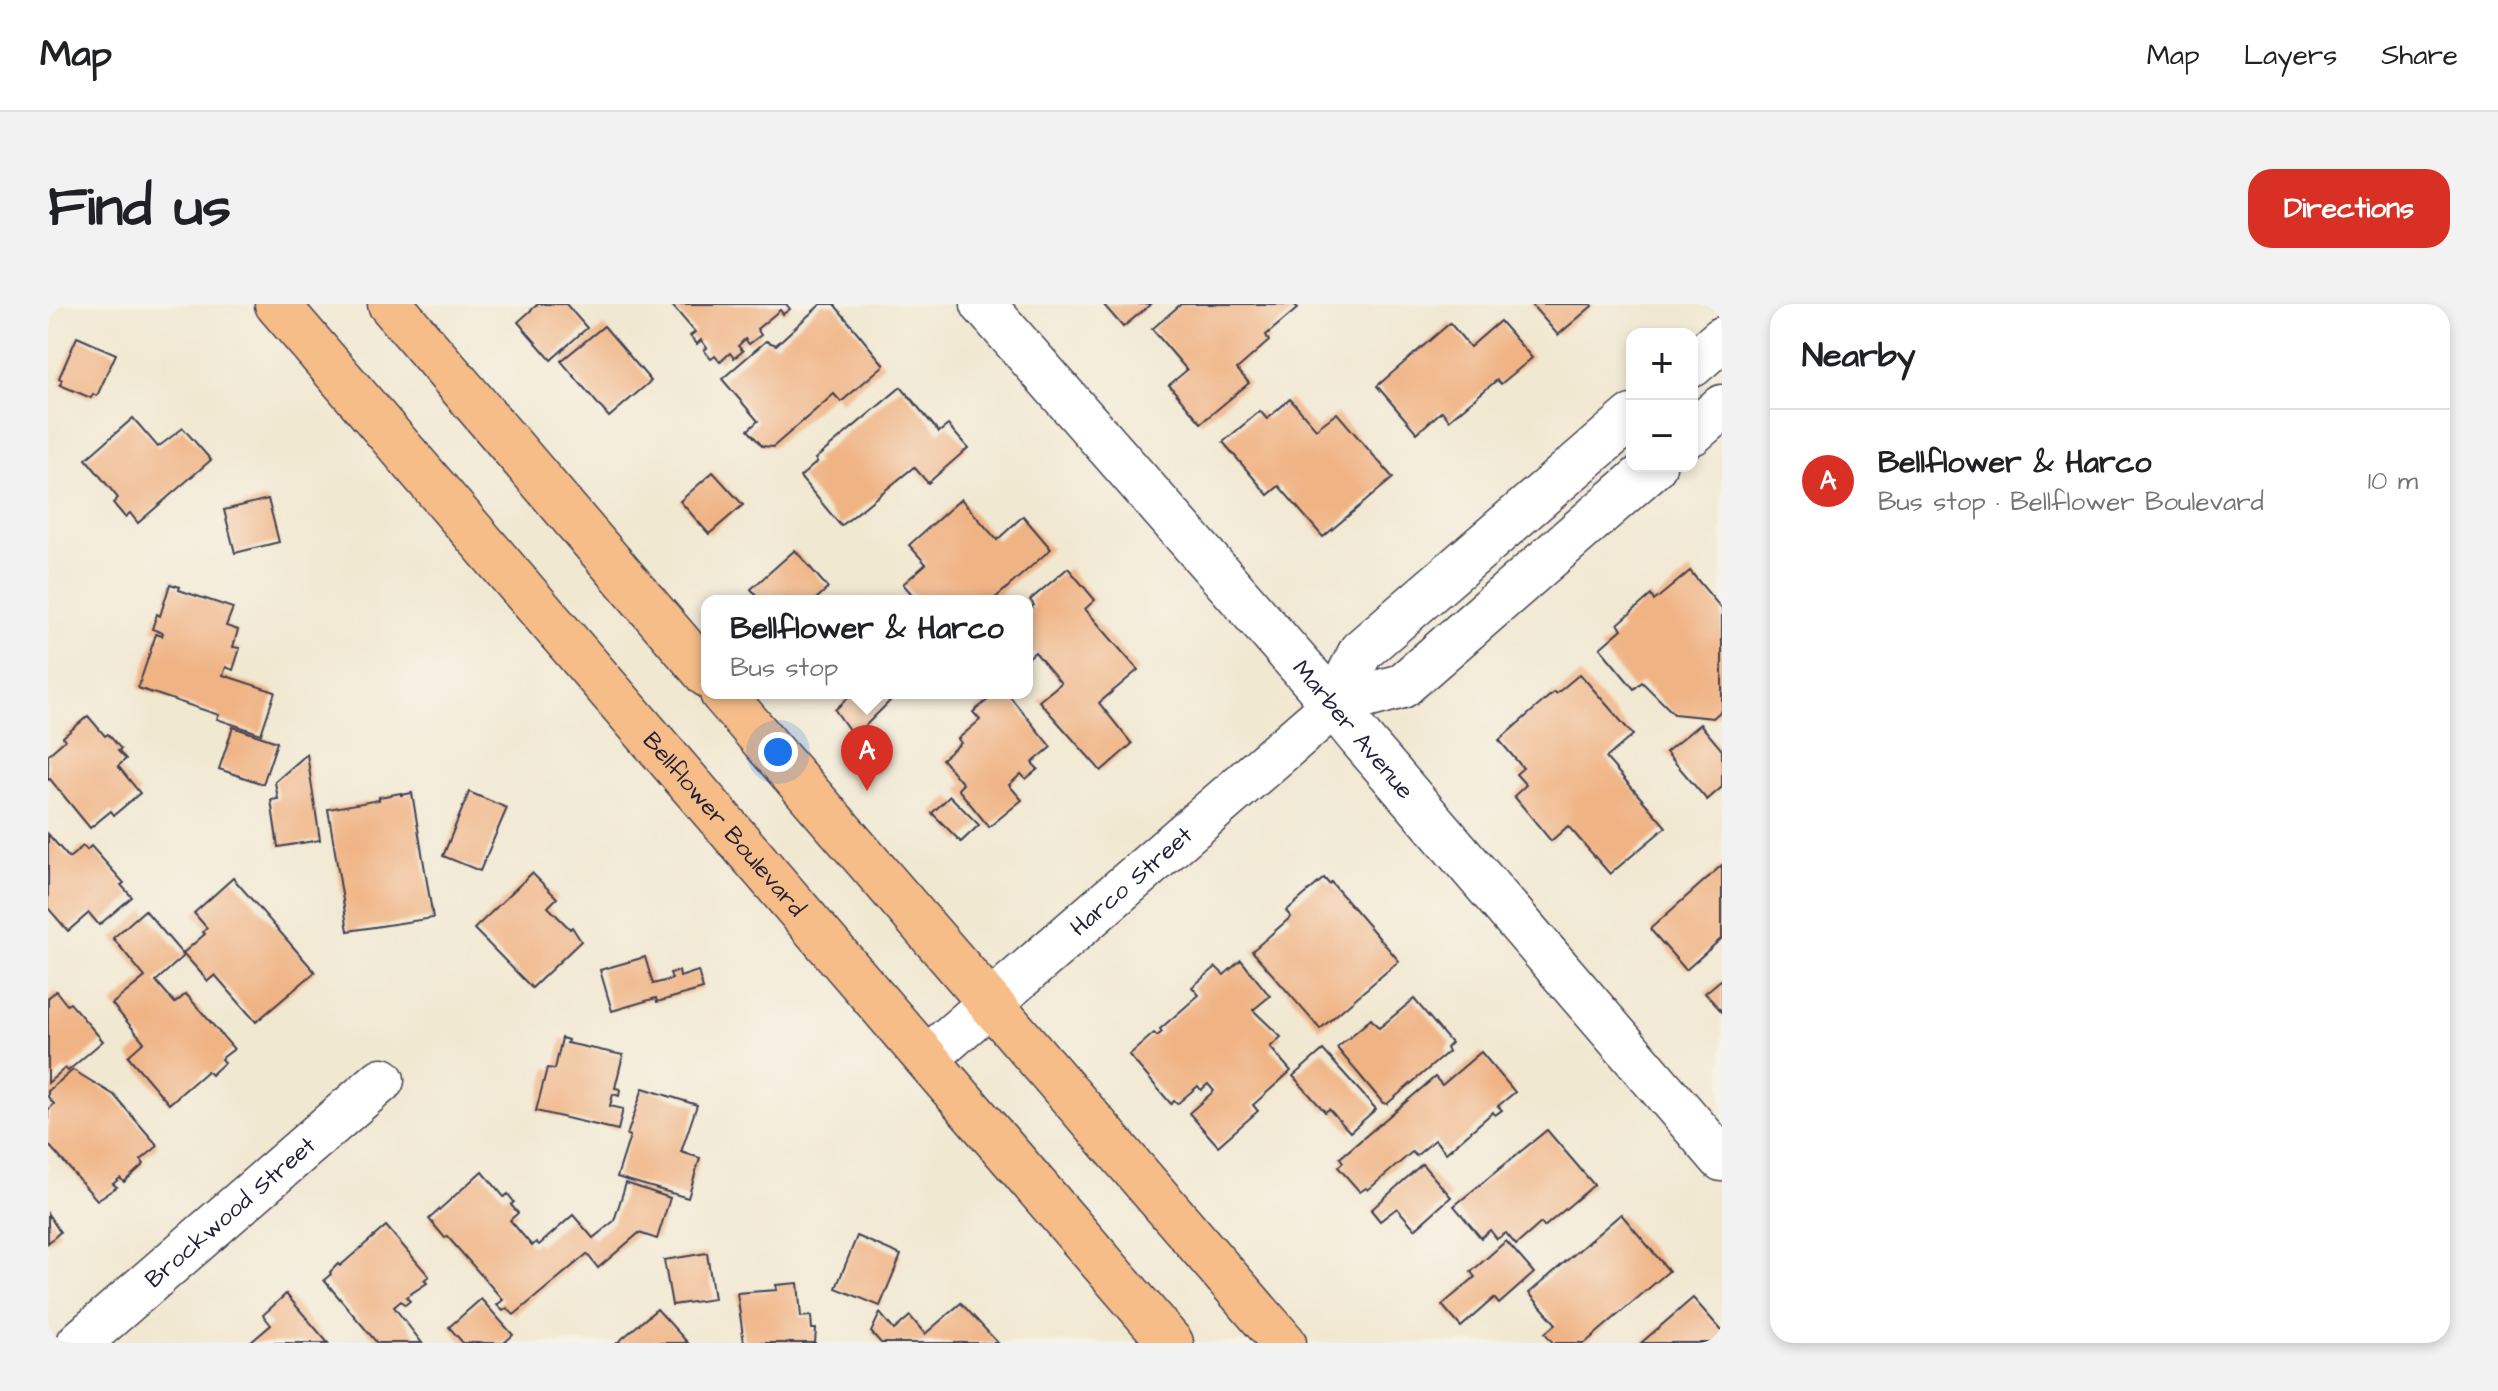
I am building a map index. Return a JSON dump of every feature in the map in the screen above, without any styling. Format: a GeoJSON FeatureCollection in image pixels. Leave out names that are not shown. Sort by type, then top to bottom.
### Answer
{"type":"FeatureCollection","features":[{"type":"Feature","properties":{"kind":"main road","name":"Bellflower Boulevard"},"geometry":{"type":"LineString","coordinates":[[277,304],[1171,1343]]}},
{"type":"Feature","properties":{"kind":"main road"},"geometry":{"type":"LineString","coordinates":[[390,304],[701,668]]}},
{"type":"Feature","properties":{"kind":"main road"},"geometry":{"type":"LineString","coordinates":[[727,699],[1284,1343]]}},
{"type":"Feature","properties":{"kind":"street","name":"Marber Avenue"},"geometry":{"type":"LineString","coordinates":[[983,304],[1334,705],[1722,1159]]}},
{"type":"Feature","properties":{"kind":"street"},"geometry":{"type":"LineString","coordinates":[[1698,360],[1722,339]]}},
{"type":"Feature","properties":{"kind":"street"},"geometry":{"type":"LineString","coordinates":[[1698,428],[1722,407]]}},
{"type":"Feature","properties":{"kind":"street","name":"Harco Street"},"geometry":{"type":"LineString","coordinates":[[927,1058],[1334,705],[1361,651],[1626,422]]}},
{"type":"Feature","properties":{"kind":"street","name":"Harco Street"},"geometry":{"type":"LineString","coordinates":[[1334,705],[1402,686],[1647,472]]}},
{"type":"Feature","properties":{"kind":"street","name":"Brockwood Street"},"geometry":{"type":"LineString","coordinates":[[79,1343],[382,1080]]}},
{"type":"Feature","properties":{"kind":"building"},"geometry":{"type":"Polygon","coordinates":[[[538,304],[566,304],[587,328],[551,360],[518,322],[538,304]]]}},
{"type":"Feature","properties":{"kind":"building"},"geometry":{"type":"Polygon","coordinates":[[[671,304],[786,304],[790,309],[783,314],[780,310],[757,329],[761,335],[749,344],[745,339],[738,346],[743,351],[734,358],[730,353],[720,362],[715,356],[711,359],[701,340],[697,344],[690,336],[695,332],[671,304]]]}},
{"type":"Feature","properties":{"kind":"building"},"geometry":{"type":"Polygon","coordinates":[[[821,304],[834,304],[884,365],[841,402],[834,394],[773,447],[762,446],[748,430],[758,421],[722,379],[766,341],[776,345],[821,304]]]}},
{"type":"Feature","properties":{"kind":"building"},"geometry":{"type":"Polygon","coordinates":[[[1103,304],[1151,304],[1123,327],[1103,304]]]}},
{"type":"Feature","properties":{"kind":"building"},"geometry":{"type":"Polygon","coordinates":[[[1181,304],[1294,304],[1298,308],[1266,335],[1269,341],[1237,369],[1249,383],[1201,423],[1169,385],[1187,370],[1152,329],[1181,304]]]}},
{"type":"Feature","properties":{"kind":"building"},"geometry":{"type":"Polygon","coordinates":[[[1531,304],[1591,304],[1592,306],[1558,335],[1531,304]]]}},
{"type":"Feature","properties":{"kind":"building"},"geometry":{"type":"Polygon","coordinates":[[[1500,321],[1532,358],[1501,384],[1497,380],[1449,420],[1442,411],[1417,433],[1377,386],[1450,323],[1470,347],[1500,321]]]}},
{"type":"Feature","properties":{"kind":"building"},"geometry":{"type":"Polygon","coordinates":[[[604,326],[651,381],[609,417],[561,361],[604,326]]]}},
{"type":"Feature","properties":{"kind":"building"},"geometry":{"type":"Polygon","coordinates":[[[77,337],[116,354],[97,396],[93,394],[91,398],[60,385],[62,380],[59,378],[77,337]]]}},
{"type":"Feature","properties":{"kind":"building"},"geometry":{"type":"Polygon","coordinates":[[[901,387],[939,432],[948,425],[968,448],[928,483],[914,467],[841,526],[800,477],[817,462],[815,459],[901,387]]]}},
{"type":"Feature","properties":{"kind":"building"},"geometry":{"type":"Polygon","coordinates":[[[1290,399],[1316,429],[1337,413],[1393,478],[1323,537],[1279,486],[1268,495],[1223,442],[1260,411],[1267,419],[1290,399]]]}},
{"type":"Feature","properties":{"kind":"building"},"geometry":{"type":"Polygon","coordinates":[[[133,418],[158,447],[183,428],[211,460],[138,523],[130,513],[125,517],[113,503],[118,498],[86,459],[133,418]]]}},
{"type":"Feature","properties":{"kind":"building"},"geometry":{"type":"Polygon","coordinates":[[[713,472],[743,505],[709,534],[680,501],[713,472]]]}},
{"type":"Feature","properties":{"kind":"building"},"geometry":{"type":"Polygon","coordinates":[[[268,499],[279,542],[235,553],[224,510],[268,499]]]}},
{"type":"Feature","properties":{"kind":"building"},"geometry":{"type":"Polygon","coordinates":[[[961,499],[997,540],[1023,516],[1051,549],[999,595],[913,595],[903,584],[926,564],[909,545],[961,499]]]}},
{"type":"Feature","properties":{"kind":"building"},"geometry":{"type":"Polygon","coordinates":[[[795,550],[828,588],[820,595],[756,595],[751,589],[795,550]]]}},
{"type":"Feature","properties":{"kind":"building"},"geometry":{"type":"Polygon","coordinates":[[[1068,568],[1095,600],[1085,609],[1138,670],[1099,703],[1132,744],[1101,771],[1039,701],[1061,683],[1035,652],[1033,654],[1033,597],[1068,568]]]}},
{"type":"Feature","properties":{"kind":"building"},"geometry":{"type":"Polygon","coordinates":[[[1690,571],[1722,609],[1722,710],[1713,718],[1674,714],[1642,682],[1634,689],[1600,648],[1622,629],[1618,624],[1651,595],[1654,601],[1690,571]]]}},
{"type":"Feature","properties":{"kind":"building"},"geometry":{"type":"Polygon","coordinates":[[[170,584],[180,587],[179,590],[233,608],[226,626],[238,630],[233,647],[240,648],[233,670],[226,667],[223,675],[275,692],[261,734],[217,719],[219,715],[138,688],[156,634],[162,636],[163,633],[152,629],[157,614],[160,616],[170,584]]]}},
{"type":"Feature","properties":{"kind":"building"},"geometry":{"type":"Polygon","coordinates":[[[1580,674],[1633,735],[1606,758],[1666,827],[1610,874],[1568,826],[1551,841],[1514,796],[1526,785],[1516,774],[1523,768],[1499,740],[1554,692],[1556,694],[1580,674]]]}},
{"type":"Feature","properties":{"kind":"building"},"geometry":{"type":"Polygon","coordinates":[[[847,699],[890,701],[854,737],[835,710],[847,699]]]}},
{"type":"Feature","properties":{"kind":"building"},"geometry":{"type":"Polygon","coordinates":[[[989,699],[1012,699],[1051,747],[1032,763],[1038,769],[1026,779],[1021,774],[1009,785],[1022,800],[989,827],[958,789],[963,784],[942,759],[961,743],[958,739],[980,720],[973,712],[989,699]]]}},
{"type":"Feature","properties":{"kind":"building"},"geometry":{"type":"Polygon","coordinates":[[[88,716],[121,749],[118,751],[126,759],[118,766],[140,793],[114,815],[111,811],[90,828],[48,780],[48,755],[65,740],[63,737],[88,716]]]}},
{"type":"Feature","properties":{"kind":"building"},"geometry":{"type":"Polygon","coordinates":[[[1700,724],[1722,750],[1722,787],[1707,800],[1666,752],[1700,724]]]}},
{"type":"Feature","properties":{"kind":"building"},"geometry":{"type":"Polygon","coordinates":[[[233,727],[277,742],[263,784],[219,769],[233,727]]]}},
{"type":"Feature","properties":{"kind":"building"},"geometry":{"type":"Polygon","coordinates":[[[307,754],[320,840],[278,847],[271,800],[278,799],[275,782],[307,754]]]}},
{"type":"Feature","properties":{"kind":"building"},"geometry":{"type":"Polygon","coordinates":[[[469,792],[507,808],[480,871],[443,856],[469,792]]]}},
{"type":"Feature","properties":{"kind":"building"},"geometry":{"type":"Polygon","coordinates":[[[412,793],[433,918],[348,931],[328,809],[412,793]]]}},
{"type":"Feature","properties":{"kind":"building"},"geometry":{"type":"Polygon","coordinates":[[[950,796],[979,825],[961,842],[932,813],[950,796]]]}},
{"type":"Feature","properties":{"kind":"building"},"geometry":{"type":"Polygon","coordinates":[[[48,834],[69,858],[83,846],[87,850],[91,846],[124,883],[121,885],[132,897],[99,925],[89,913],[68,931],[48,908],[48,834]]]}},
{"type":"Feature","properties":{"kind":"building"},"geometry":{"type":"Polygon","coordinates":[[[1722,865],[1722,938],[1686,970],[1650,929],[1722,865]]]}},
{"type":"Feature","properties":{"kind":"building"},"geometry":{"type":"Polygon","coordinates":[[[532,873],[557,898],[548,907],[570,929],[572,927],[581,941],[532,988],[474,929],[532,873]]]}},
{"type":"Feature","properties":{"kind":"building"},"geometry":{"type":"Polygon","coordinates":[[[233,878],[315,972],[256,1022],[215,975],[208,981],[183,953],[205,934],[203,932],[207,928],[194,913],[233,878]]]}},
{"type":"Feature","properties":{"kind":"building"},"geometry":{"type":"Polygon","coordinates":[[[1324,878],[1329,884],[1331,882],[1399,961],[1320,1029],[1252,951],[1291,917],[1286,911],[1324,878]]]}},
{"type":"Feature","properties":{"kind":"building"},"geometry":{"type":"Polygon","coordinates":[[[145,910],[184,956],[156,981],[175,1003],[186,994],[234,1049],[221,1059],[224,1063],[211,1075],[207,1071],[169,1104],[128,1056],[144,1042],[112,1004],[145,977],[113,938],[145,910]]]}},
{"type":"Feature","properties":{"kind":"building"},"geometry":{"type":"Polygon","coordinates":[[[645,957],[653,984],[672,979],[670,973],[679,971],[680,977],[698,971],[703,989],[612,1011],[600,970],[645,957]]]}},
{"type":"Feature","properties":{"kind":"building"},"geometry":{"type":"Polygon","coordinates":[[[1241,960],[1270,996],[1253,1010],[1281,1037],[1270,1047],[1291,1071],[1253,1105],[1258,1111],[1218,1146],[1189,1113],[1214,1091],[1208,1084],[1201,1090],[1198,1086],[1177,1104],[1174,1101],[1171,1104],[1129,1055],[1154,1033],[1157,1036],[1162,1032],[1160,1029],[1199,995],[1192,987],[1216,967],[1224,975],[1241,960]]]}},
{"type":"Feature","properties":{"kind":"building"},"geometry":{"type":"Polygon","coordinates":[[[1722,979],[1722,1012],[1705,993],[1722,979]]]}},
{"type":"Feature","properties":{"kind":"building"},"geometry":{"type":"Polygon","coordinates":[[[56,991],[103,1041],[68,1071],[65,1068],[48,1083],[48,998],[56,991]]]}},
{"type":"Feature","properties":{"kind":"building"},"geometry":{"type":"Polygon","coordinates":[[[1414,999],[1451,1043],[1446,1048],[1448,1052],[1387,1104],[1383,1103],[1337,1048],[1371,1019],[1379,1028],[1414,999]]]}},
{"type":"Feature","properties":{"kind":"building"},"geometry":{"type":"Polygon","coordinates":[[[562,1038],[568,1040],[567,1043],[623,1055],[615,1088],[620,1089],[619,1096],[613,1094],[610,1106],[623,1109],[618,1130],[536,1111],[547,1068],[555,1069],[562,1038]]]}},
{"type":"Feature","properties":{"kind":"building"},"geometry":{"type":"Polygon","coordinates":[[[1323,1050],[1376,1109],[1350,1132],[1329,1109],[1325,1112],[1293,1076],[1323,1050]]]}},
{"type":"Feature","properties":{"kind":"building"},"geometry":{"type":"Polygon","coordinates":[[[1481,1052],[1515,1092],[1498,1106],[1502,1110],[1495,1115],[1493,1112],[1446,1153],[1435,1140],[1416,1156],[1412,1152],[1368,1190],[1366,1188],[1360,1192],[1338,1167],[1343,1162],[1340,1158],[1435,1077],[1442,1085],[1481,1052]]]}},
{"type":"Feature","properties":{"kind":"building"},"geometry":{"type":"Polygon","coordinates":[[[73,1070],[114,1095],[158,1146],[141,1160],[144,1164],[124,1182],[120,1178],[113,1184],[117,1187],[97,1200],[48,1144],[48,1110],[54,1104],[48,1097],[48,1091],[73,1070]]]}},
{"type":"Feature","properties":{"kind":"building"},"geometry":{"type":"Polygon","coordinates":[[[643,1088],[697,1105],[681,1152],[700,1158],[688,1198],[617,1177],[643,1088]]]}},
{"type":"Feature","properties":{"kind":"building"},"geometry":{"type":"Polygon","coordinates":[[[1547,1130],[1594,1185],[1544,1227],[1541,1223],[1516,1245],[1506,1233],[1497,1239],[1490,1230],[1481,1238],[1454,1206],[1547,1130]]]}},
{"type":"Feature","properties":{"kind":"building"},"geometry":{"type":"Polygon","coordinates":[[[1422,1164],[1451,1197],[1415,1229],[1397,1208],[1380,1221],[1371,1210],[1422,1164]]]}},
{"type":"Feature","properties":{"kind":"building"},"geometry":{"type":"Polygon","coordinates":[[[482,1171],[504,1197],[508,1194],[514,1202],[511,1205],[518,1213],[510,1220],[532,1246],[536,1242],[539,1245],[573,1215],[593,1238],[614,1221],[626,1183],[670,1198],[657,1239],[639,1233],[598,1268],[587,1254],[514,1315],[507,1308],[503,1311],[497,1305],[503,1300],[429,1219],[482,1171]]]}},
{"type":"Feature","properties":{"kind":"building"},"geometry":{"type":"Polygon","coordinates":[[[48,1214],[60,1232],[48,1243],[48,1214]]]}},
{"type":"Feature","properties":{"kind":"building"},"geometry":{"type":"Polygon","coordinates":[[[1621,1214],[1669,1271],[1585,1343],[1553,1343],[1545,1333],[1556,1324],[1529,1293],[1621,1214]]]}},
{"type":"Feature","properties":{"kind":"building"},"geometry":{"type":"Polygon","coordinates":[[[386,1226],[429,1276],[424,1280],[427,1283],[406,1297],[410,1301],[405,1305],[401,1301],[394,1307],[422,1343],[377,1343],[324,1280],[338,1264],[340,1266],[386,1226]]]}},
{"type":"Feature","properties":{"kind":"building"},"geometry":{"type":"Polygon","coordinates":[[[857,1236],[901,1255],[880,1306],[836,1288],[857,1236]]]}},
{"type":"Feature","properties":{"kind":"building"},"geometry":{"type":"Polygon","coordinates":[[[1506,1241],[1534,1273],[1499,1304],[1494,1298],[1461,1327],[1442,1305],[1475,1277],[1471,1272],[1506,1241]]]}},
{"type":"Feature","properties":{"kind":"building"},"geometry":{"type":"Polygon","coordinates":[[[707,1253],[714,1299],[672,1305],[664,1260],[707,1253]]]}},
{"type":"Feature","properties":{"kind":"building"},"geometry":{"type":"Polygon","coordinates":[[[798,1283],[801,1317],[811,1316],[812,1329],[816,1329],[815,1343],[744,1343],[737,1293],[777,1290],[776,1285],[798,1283]]]}},
{"type":"Feature","properties":{"kind":"building"},"geometry":{"type":"Polygon","coordinates":[[[286,1294],[328,1343],[250,1343],[271,1325],[263,1315],[286,1294]]]}},
{"type":"Feature","properties":{"kind":"building"},"geometry":{"type":"Polygon","coordinates":[[[1693,1298],[1722,1331],[1722,1343],[1641,1343],[1693,1298]]]}},
{"type":"Feature","properties":{"kind":"building"},"geometry":{"type":"Polygon","coordinates":[[[481,1299],[513,1335],[504,1343],[463,1343],[449,1327],[481,1299]]]}},
{"type":"Feature","properties":{"kind":"building"},"geometry":{"type":"Polygon","coordinates":[[[961,1303],[998,1343],[881,1343],[871,1332],[880,1313],[894,1330],[910,1316],[925,1334],[961,1303]]]}},
{"type":"Feature","properties":{"kind":"building"},"geometry":{"type":"Polygon","coordinates":[[[657,1309],[688,1343],[617,1343],[657,1309]]]}},
{"type":"Feature","properties":{"kind":"place","name":"Bellflower & Harco"},"geometry":{"type":"Point","coordinates":[867,791]}}]}
